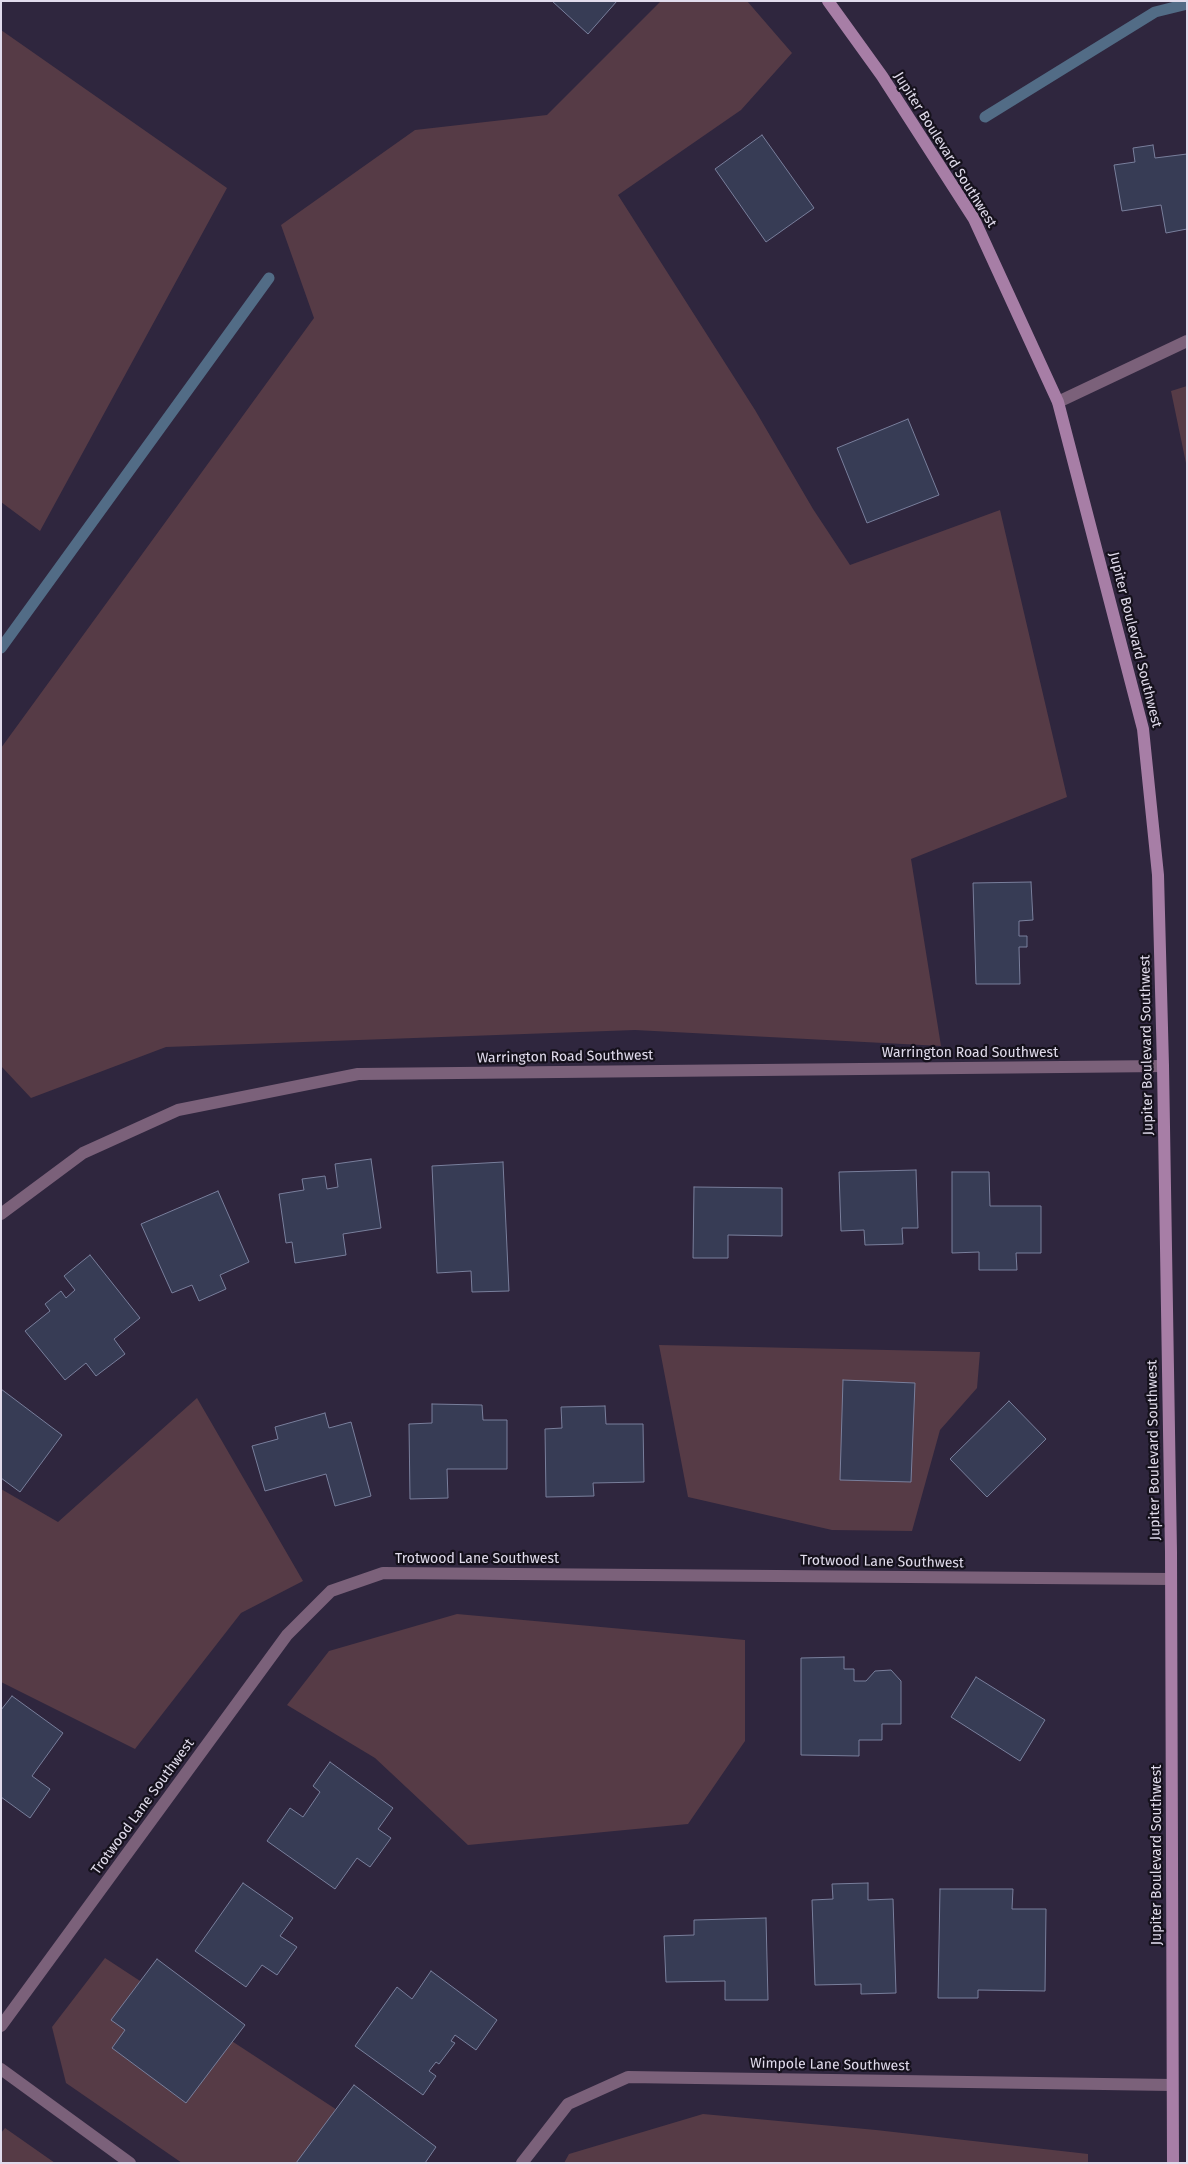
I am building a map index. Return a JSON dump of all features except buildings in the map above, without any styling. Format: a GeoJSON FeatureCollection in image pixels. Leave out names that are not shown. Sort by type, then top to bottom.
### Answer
{"type":"FeatureCollection","features":[{"type":"Feature","properties":{"kind":"street","name":"Jupiter Boulevard Southwest"},"geometry":{"type":"LineString","coordinates":[[828,1],[882,76],[974,220],[1058,402],[1143,729],[1158,875],[1163,1066],[1171,1579],[1173,2163]]}},
{"type":"Feature","properties":{"kind":"street"},"geometry":{"type":"LineString","coordinates":[[1058,402],[1187,341]]}},
{"type":"Feature","properties":{"kind":"street","name":"Warrington Road Southwest"},"geometry":{"type":"LineString","coordinates":[[1,1214],[83,1153],[178,1110],[358,1074],[1163,1066]]}},
{"type":"Feature","properties":{"kind":"street","name":"Trotwood Lane Southwest"},"geometry":{"type":"LineString","coordinates":[[1,2026],[287,1635],[330,1591],[383,1573],[1171,1579]]}},
{"type":"Feature","properties":{"kind":"street"},"geometry":{"type":"LineString","coordinates":[[1,2069],[130,2163]]}},
{"type":"Feature","properties":{"kind":"street","name":"Wimpole Lane Southwest"},"geometry":{"type":"LineString","coordinates":[[522,2163],[568,2104],[628,2077],[1172,2084]]}},
{"type":"Feature","properties":{"kind":"shaded area"},"geometry":{"type":"Polygon","coordinates":[[[661,1],[747,1],[792,53],[741,110],[618,195],[755,410],[813,509],[850,565],[1000,510],[1067,797],[911,859],[941,1046],[635,1030],[166,1047],[31,1098],[1,1066],[1,748],[314,318],[281,225],[415,130],[547,115],[661,1]]]}},
{"type":"Feature","properties":{"kind":"shaded area"},"geometry":{"type":"Polygon","coordinates":[[[1,30],[227,188],[40,531],[1,502],[1,30]]]}},
{"type":"Feature","properties":{"kind":"shaded area"},"geometry":{"type":"Polygon","coordinates":[[[1187,386],[1187,468],[1171,391],[1187,386]]]}},
{"type":"Feature","properties":{"kind":"shaded area"},"geometry":{"type":"Polygon","coordinates":[[[659,1345],[980,1352],[977,1388],[940,1430],[912,1531],[832,1530],[688,1497],[659,1345]]]}},
{"type":"Feature","properties":{"kind":"shaded area"},"geometry":{"type":"Polygon","coordinates":[[[197,1398],[303,1581],[241,1613],[135,1749],[1,1682],[1,1489],[58,1522],[197,1398]]]}},
{"type":"Feature","properties":{"kind":"shaded area"},"geometry":{"type":"Polygon","coordinates":[[[457,1614],[745,1640],[745,1741],[688,1824],[468,1845],[375,1758],[287,1705],[329,1651],[457,1614]]]}},
{"type":"Feature","properties":{"kind":"shaded area"},"geometry":{"type":"Polygon","coordinates":[[[105,1958],[418,2163],[182,2163],[66,2083],[52,2027],[105,1958]]]}},
{"type":"Feature","properties":{"kind":"shaded area"},"geometry":{"type":"Polygon","coordinates":[[[703,2114],[876,2130],[1088,2154],[1088,2163],[564,2163],[569,2154],[703,2114]]]}},
{"type":"Feature","properties":{"kind":"shaded area"},"geometry":{"type":"Polygon","coordinates":[[[5,2128],[55,2163],[1,2163],[1,2133],[5,2128]]]}},
{"type":"Feature","properties":{"kind":"waterway"},"geometry":{"type":"LineString","coordinates":[[985,117],[1155,12],[1187,4]]}},
{"type":"Feature","properties":{"kind":"waterway"},"geometry":{"type":"LineString","coordinates":[[1,648],[269,278]]}}]}
